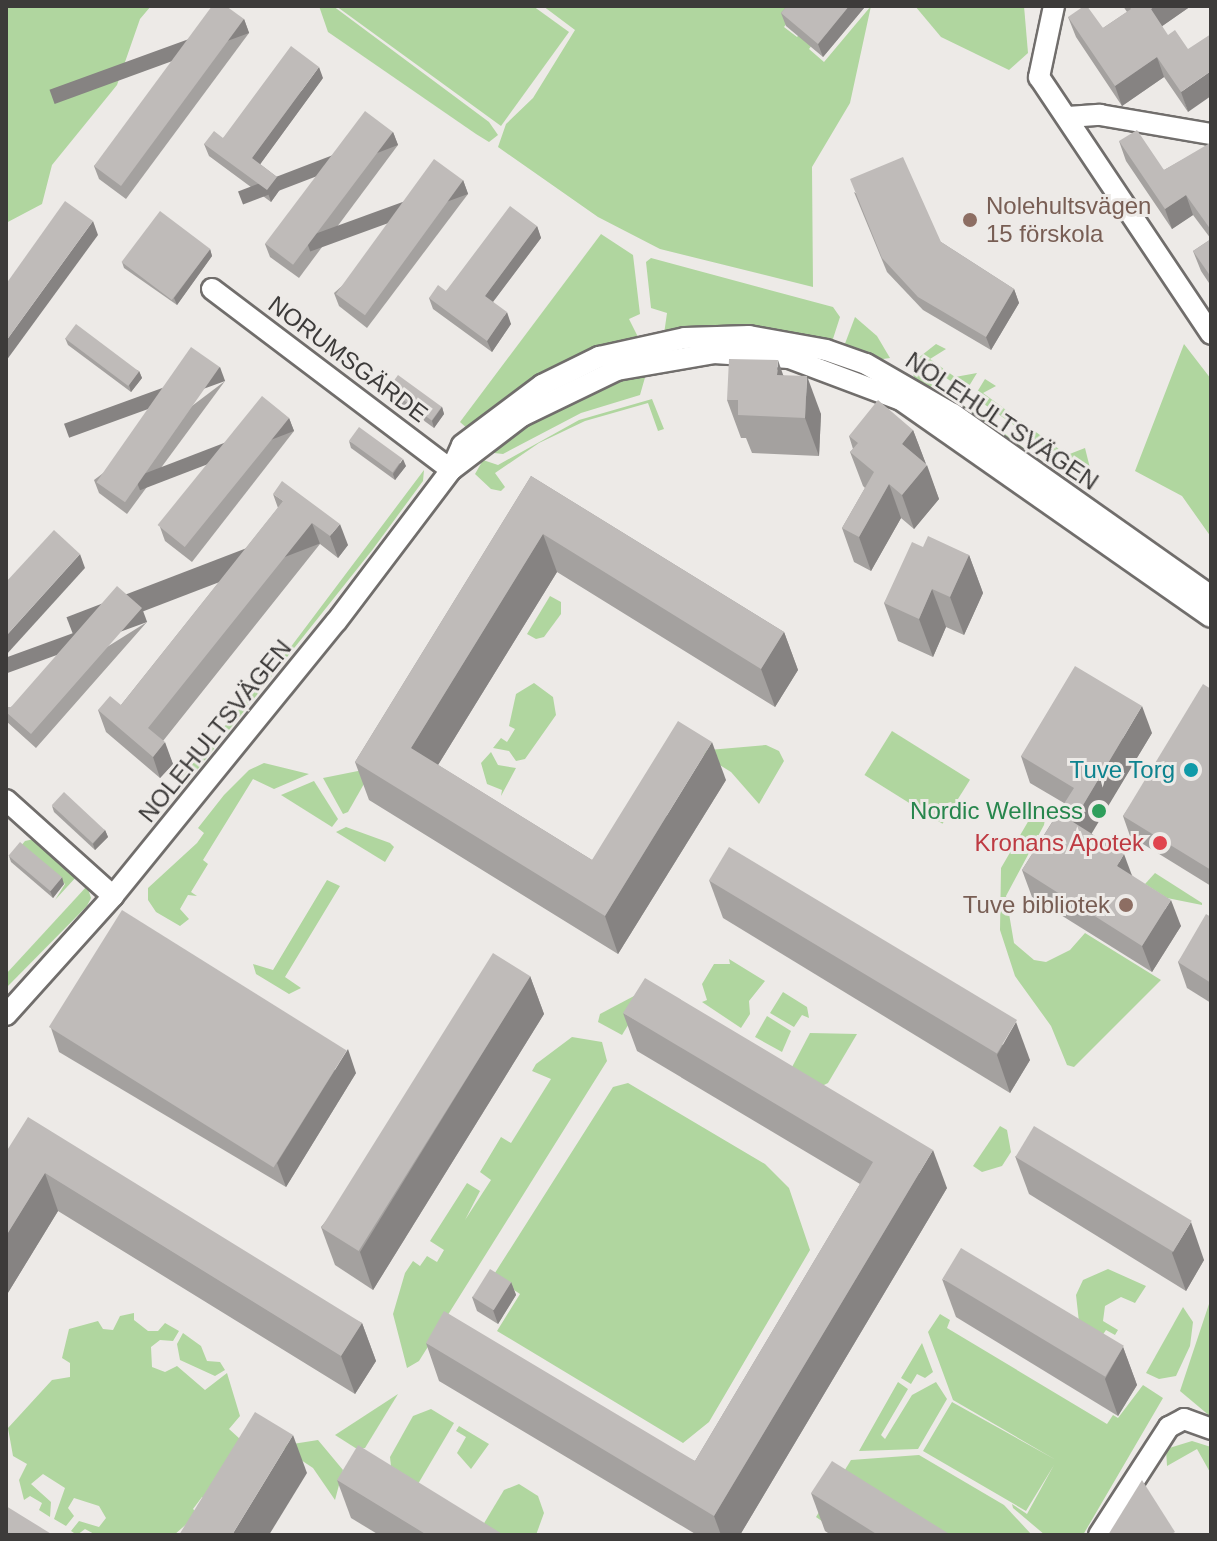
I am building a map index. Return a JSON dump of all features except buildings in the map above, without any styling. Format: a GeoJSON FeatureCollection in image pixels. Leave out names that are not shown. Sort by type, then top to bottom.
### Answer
{"type":"FeatureCollection","features":[{"type":"Feature","properties":{"kind":"street"},"geometry":{"type":"LineString","coordinates":[[1054,6],[1039,77],[1211,334]]}},
{"type":"Feature","properties":{"kind":"street"},"geometry":{"type":"LineString","coordinates":[[1068,117],[1100,115],[1211,134]]}},
{"type":"Feature","properties":{"kind":"street","name":"NORUMSGÄRDE"},"geometry":{"type":"LineString","coordinates":[[212,289],[451,470]]}},
{"type":"Feature","properties":{"kind":"street","name":"NOLEHULTSVÄGEN"},"geometry":{"type":"LineString","coordinates":[[6,1015],[113,896],[336,622],[451,470],[462,445],[542,385],[599,357],[685,338],[789,342],[866,364],[905,383],[1211,596]]}},
{"type":"Feature","properties":{"kind":"street","name":"NOLEHULTSVÄGEN"},"geometry":{"type":"LineString","coordinates":[[451,470],[522,416],[589,380],[689,355],[747,353],[789,358],[829,369],[901,400],[1211,617]]}},
{"type":"Feature","properties":{"kind":"street"},"geometry":{"type":"LineString","coordinates":[[6,800],[113,896]]}},
{"type":"Feature","properties":{"kind":"street"},"geometry":{"type":"LineString","coordinates":[[1099,1535],[1169,1427],[1184,1419],[1211,1429]]}},
{"type":"Feature","properties":{"kind":"green space"},"geometry":{"type":"Polygon","coordinates":[[[6,6],[151,6],[140,19],[117,85],[52,165],[42,204],[6,223],[6,6]]]}},
{"type":"Feature","properties":{"kind":"green space"},"geometry":{"type":"Polygon","coordinates":[[[319,6],[333,6],[489,122],[498,135],[489,142],[328,32],[319,6]]]}},
{"type":"Feature","properties":{"kind":"green space"},"geometry":{"type":"Polygon","coordinates":[[[336,6],[533,6],[569,32],[501,126],[336,6]]]}},
{"type":"Feature","properties":{"kind":"green space"},"geometry":{"type":"Polygon","coordinates":[[[543,6],[790,6],[796,11],[784,27],[797,37],[810,22],[822,32],[809,49],[824,62],[871,6],[850,103],[812,167],[813,287],[660,249],[598,217],[498,147],[506,124],[533,98],[575,30],[543,6]]]}},
{"type":"Feature","properties":{"kind":"green space"},"geometry":{"type":"Polygon","coordinates":[[[915,6],[1024,6],[1028,53],[1009,70],[941,37],[915,6]]]}},
{"type":"Feature","properties":{"kind":"green space"},"geometry":{"type":"Polygon","coordinates":[[[601,234],[633,255],[640,314],[629,319],[639,339],[469,430],[460,422],[601,234]]]}},
{"type":"Feature","properties":{"kind":"green space"},"geometry":{"type":"Polygon","coordinates":[[[651,258],[833,307],[840,317],[831,345],[664,334],[667,313],[651,308],[646,262],[651,258]]]}},
{"type":"Feature","properties":{"kind":"green space"},"geometry":{"type":"Polygon","coordinates":[[[855,317],[877,336],[890,358],[876,360],[843,349],[855,317]]]}},
{"type":"Feature","properties":{"kind":"green space"},"geometry":{"type":"Polygon","coordinates":[[[936,344],[946,349],[930,359],[955,377],[977,373],[966,391],[917,359],[936,344]]]}},
{"type":"Feature","properties":{"kind":"green space"},"geometry":{"type":"Polygon","coordinates":[[[1184,344],[1211,379],[1211,537],[1182,496],[1135,471],[1184,344]]]}},
{"type":"Feature","properties":{"kind":"green space"},"geometry":{"type":"Polygon","coordinates":[[[648,367],[640,395],[581,413],[503,454],[494,453],[492,449],[537,413],[648,367]]]}},
{"type":"Feature","properties":{"kind":"green space"},"geometry":{"type":"Polygon","coordinates":[[[912,371],[997,428],[1080,490],[1074,493],[916,383],[912,371]]]}},
{"type":"Feature","properties":{"kind":"green space"},"geometry":{"type":"Polygon","coordinates":[[[985,379],[996,386],[983,393],[1067,455],[1085,448],[1090,468],[1086,476],[974,397],[985,379]]]}},
{"type":"Feature","properties":{"kind":"green space"},"geometry":{"type":"Polygon","coordinates":[[[652,399],[664,429],[658,431],[648,403],[585,421],[539,443],[495,473],[505,487],[501,491],[491,489],[475,474],[483,460],[498,465],[579,420],[652,399]]]}},
{"type":"Feature","properties":{"kind":"green space"},"geometry":{"type":"Polygon","coordinates":[[[424,470],[423,481],[373,549],[186,784],[180,779],[287,652],[424,470]]]}},
{"type":"Feature","properties":{"kind":"green space"},"geometry":{"type":"Polygon","coordinates":[[[550,596],[561,602],[561,614],[544,637],[536,639],[527,634],[550,596]]]}},
{"type":"Feature","properties":{"kind":"green space"},"geometry":{"type":"Polygon","coordinates":[[[534,683],[553,697],[556,715],[525,759],[516,761],[509,751],[493,748],[501,738],[507,742],[515,729],[509,726],[516,694],[534,683]]]}},
{"type":"Feature","properties":{"kind":"green space"},"geometry":{"type":"Polygon","coordinates":[[[892,731],[970,780],[942,824],[864,775],[892,731]]]}},
{"type":"Feature","properties":{"kind":"green space"},"geometry":{"type":"Polygon","coordinates":[[[766,745],[779,751],[784,761],[759,804],[731,772],[697,751],[766,745]]]}},
{"type":"Feature","properties":{"kind":"green space"},"geometry":{"type":"Polygon","coordinates":[[[491,752],[498,765],[516,768],[501,796],[502,790],[487,784],[481,763],[491,752]]]}},
{"type":"Feature","properties":{"kind":"green space"},"geometry":{"type":"Polygon","coordinates":[[[264,763],[309,774],[274,789],[253,779],[203,860],[208,864],[191,892],[197,896],[188,895],[180,909],[189,919],[180,926],[156,912],[148,900],[148,888],[197,843],[204,833],[198,828],[224,795],[249,770],[264,763]]]}},
{"type":"Feature","properties":{"kind":"green space"},"geometry":{"type":"Polygon","coordinates":[[[373,768],[348,812],[343,814],[323,778],[373,768]]]}},
{"type":"Feature","properties":{"kind":"green space"},"geometry":{"type":"Polygon","coordinates":[[[314,781],[338,819],[332,827],[281,795],[314,781]]]}},
{"type":"Feature","properties":{"kind":"green space"},"geometry":{"type":"Polygon","coordinates":[[[1036,808],[1046,813],[1044,825],[1006,896],[1014,943],[1034,960],[1046,962],[1070,950],[1085,933],[1161,980],[1074,1067],[1067,1065],[1051,1026],[1015,976],[1000,930],[1001,868],[1036,808]]]}},
{"type":"Feature","properties":{"kind":"green space"},"geometry":{"type":"Polygon","coordinates":[[[346,827],[390,843],[394,847],[385,862],[336,832],[346,827]]]}},
{"type":"Feature","properties":{"kind":"green space"},"geometry":{"type":"Polygon","coordinates":[[[34,839],[77,876],[55,900],[65,884],[23,848],[9,860],[25,841],[34,839]]]}},
{"type":"Feature","properties":{"kind":"green space"},"geometry":{"type":"Polygon","coordinates":[[[1155,873],[1202,905],[1167,898],[1145,884],[1155,873]]]}},
{"type":"Feature","properties":{"kind":"green space"},"geometry":{"type":"Polygon","coordinates":[[[327,880],[340,886],[285,977],[301,988],[289,994],[256,974],[253,964],[273,970],[327,880]]]}},
{"type":"Feature","properties":{"kind":"green space"},"geometry":{"type":"Polygon","coordinates":[[[87,886],[91,898],[87,906],[6,988],[6,974],[87,886]]]}},
{"type":"Feature","properties":{"kind":"green space"},"geometry":{"type":"Polygon","coordinates":[[[729,959],[765,981],[749,1001],[750,1014],[741,1028],[702,1002],[707,1000],[702,984],[714,964],[730,964],[729,959]]]}},
{"type":"Feature","properties":{"kind":"green space"},"geometry":{"type":"Polygon","coordinates":[[[783,992],[807,1007],[809,1018],[802,1015],[794,1027],[770,1013],[783,992]]]}},
{"type":"Feature","properties":{"kind":"green space"},"geometry":{"type":"Polygon","coordinates":[[[634,996],[644,999],[622,1035],[598,1022],[600,1014],[634,996]]]}},
{"type":"Feature","properties":{"kind":"green space"},"geometry":{"type":"Polygon","coordinates":[[[767,1016],[791,1031],[782,1052],[755,1037],[767,1016]]]}},
{"type":"Feature","properties":{"kind":"green space"},"geometry":{"type":"Polygon","coordinates":[[[810,1033],[857,1034],[828,1083],[820,1087],[791,1069],[810,1033]]]}},
{"type":"Feature","properties":{"kind":"green space"},"geometry":{"type":"Polygon","coordinates":[[[572,1037],[602,1042],[607,1061],[419,1361],[407,1368],[393,1314],[405,1273],[413,1261],[420,1266],[427,1256],[437,1262],[444,1250],[430,1241],[467,1183],[480,1191],[465,1220],[491,1180],[480,1172],[501,1137],[511,1143],[551,1079],[532,1071],[536,1064],[572,1037]]]}},
{"type":"Feature","properties":{"kind":"green space"},"geometry":{"type":"Polygon","coordinates":[[[628,1083],[765,1164],[789,1188],[810,1250],[709,1422],[683,1443],[497,1331],[520,1294],[493,1276],[613,1087],[628,1083]]]}},
{"type":"Feature","properties":{"kind":"green space"},"geometry":{"type":"Polygon","coordinates":[[[1000,1126],[1007,1130],[1011,1152],[1002,1166],[982,1172],[973,1166],[1000,1126]]]}},
{"type":"Feature","properties":{"kind":"green space"},"geometry":{"type":"Polygon","coordinates":[[[1108,1269],[1146,1286],[1135,1303],[1121,1297],[1105,1306],[1103,1321],[1118,1330],[1115,1335],[1106,1330],[1098,1342],[1079,1322],[1076,1295],[1083,1280],[1108,1269]]]}},
{"type":"Feature","properties":{"kind":"green space"},"geometry":{"type":"Polygon","coordinates":[[[1211,1298],[1211,1417],[1180,1391],[1211,1298]]]}},
{"type":"Feature","properties":{"kind":"green space"},"geometry":{"type":"Polygon","coordinates":[[[1183,1307],[1193,1322],[1190,1346],[1176,1376],[1159,1379],[1146,1373],[1183,1307]]]}},
{"type":"Feature","properties":{"kind":"green space"},"geometry":{"type":"Polygon","coordinates":[[[134,1313],[134,1320],[148,1331],[158,1331],[165,1323],[179,1331],[173,1341],[160,1340],[151,1347],[152,1367],[165,1372],[177,1366],[205,1390],[227,1373],[240,1416],[229,1429],[240,1439],[209,1500],[202,1497],[193,1509],[198,1514],[174,1535],[96,1535],[85,1529],[77,1535],[71,1531],[79,1521],[99,1527],[106,1518],[99,1506],[74,1498],[68,1508],[74,1516],[66,1526],[54,1519],[65,1488],[43,1474],[31,1484],[51,1502],[50,1517],[39,1510],[42,1503],[30,1496],[24,1500],[19,1480],[27,1464],[13,1456],[8,1428],[52,1380],[70,1377],[70,1363],[62,1358],[69,1329],[98,1321],[103,1329],[113,1330],[120,1316],[134,1313]]]}},
{"type":"Feature","properties":{"kind":"green space"},"geometry":{"type":"Polygon","coordinates":[[[940,1314],[950,1320],[947,1328],[1107,1424],[1113,1415],[1118,1418],[1143,1385],[1163,1398],[1083,1535],[1045,1535],[1013,1508],[1012,1504],[1027,1514],[1054,1465],[1026,1511],[923,1451],[952,1402],[1056,1460],[953,1400],[928,1332],[940,1314]]]}},
{"type":"Feature","properties":{"kind":"green space"},"geometry":{"type":"Polygon","coordinates":[[[183,1333],[201,1346],[207,1361],[220,1362],[225,1370],[215,1376],[180,1360],[177,1344],[183,1333]]]}},
{"type":"Feature","properties":{"kind":"green space"},"geometry":{"type":"Polygon","coordinates":[[[922,1343],[933,1372],[925,1378],[917,1374],[911,1384],[901,1378],[922,1343]]]}},
{"type":"Feature","properties":{"kind":"green space"},"geometry":{"type":"Polygon","coordinates":[[[898,1382],[908,1389],[881,1435],[885,1439],[912,1395],[936,1382],[947,1399],[918,1449],[859,1451],[898,1382]]]}},
{"type":"Feature","properties":{"kind":"green space"},"geometry":{"type":"Polygon","coordinates":[[[398,1394],[365,1448],[357,1449],[335,1435],[398,1394]]]}},
{"type":"Feature","properties":{"kind":"green space"},"geometry":{"type":"Polygon","coordinates":[[[431,1409],[454,1423],[418,1484],[391,1466],[390,1457],[413,1416],[431,1409]]]}},
{"type":"Feature","properties":{"kind":"green space"},"geometry":{"type":"Polygon","coordinates":[[[459,1426],[489,1444],[471,1469],[457,1453],[466,1437],[456,1431],[459,1426]]]}},
{"type":"Feature","properties":{"kind":"green space"},"geometry":{"type":"Polygon","coordinates":[[[318,1440],[343,1470],[335,1500],[313,1468],[280,1446],[318,1440]]]}},
{"type":"Feature","properties":{"kind":"green space"},"geometry":{"type":"Polygon","coordinates":[[[1192,1441],[1211,1447],[1211,1474],[1197,1449],[1167,1466],[1166,1449],[1192,1441]]]}},
{"type":"Feature","properties":{"kind":"green space"},"geometry":{"type":"Polygon","coordinates":[[[919,1455],[1004,1505],[1032,1535],[927,1535],[826,1524],[816,1517],[851,1460],[919,1455]]]}},
{"type":"Feature","properties":{"kind":"green space"},"geometry":{"type":"Polygon","coordinates":[[[519,1484],[538,1496],[544,1513],[536,1535],[500,1535],[483,1525],[504,1490],[519,1484]]]}},
{"type":"Feature","properties":{"kind":"place","name":"Nolehultsvägen 15 förskola"},"geometry":{"type":"Point","coordinates":[970,220]}},
{"type":"Feature","properties":{"kind":"place","name":"Tuve Torg"},"geometry":{"type":"Point","coordinates":[1191,770]}},
{"type":"Feature","properties":{"kind":"place","name":"Nordic Wellness"},"geometry":{"type":"Point","coordinates":[1099,811]}},
{"type":"Feature","properties":{"kind":"place","name":"Kronans Apotek"},"geometry":{"type":"Point","coordinates":[1160,843]}},
{"type":"Feature","properties":{"kind":"place","name":"Tuve bibliotek"},"geometry":{"type":"Point","coordinates":[1126,905]}}]}
